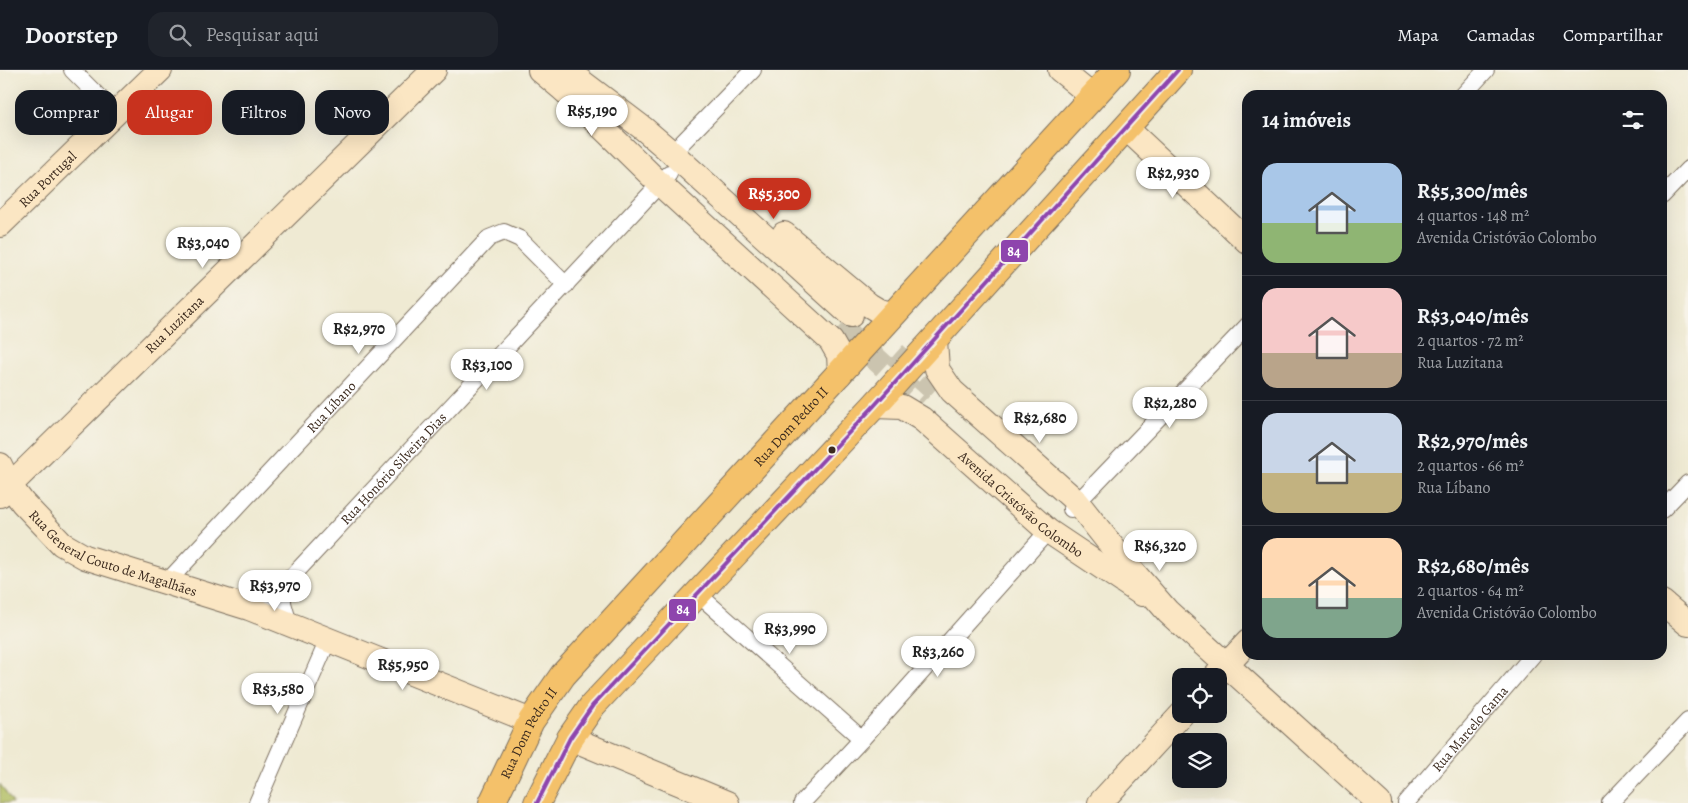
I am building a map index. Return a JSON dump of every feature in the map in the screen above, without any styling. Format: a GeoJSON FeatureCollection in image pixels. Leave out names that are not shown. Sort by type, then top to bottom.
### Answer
{"type":"FeatureCollection","features":[{"type":"Feature","properties":{"kind":"main road","name":"Rua Portugal"},"geometry":{"type":"LineString","coordinates":[[117,111],[160,70]]}},
{"type":"Feature","properties":{"kind":"main road","name":"Rua Luzitana"},"geometry":{"type":"LineString","coordinates":[[3,482],[434,70]]}},
{"type":"Feature","properties":{"kind":"main road"},"geometry":{"type":"LineString","coordinates":[[540,70],[566,81],[644,129],[670,164],[831,340],[839,355],[840,374]]}},
{"type":"Feature","properties":{"kind":"main road"},"geometry":{"type":"LineString","coordinates":[[1060,70],[1092,96]]}},
{"type":"Feature","properties":{"kind":"main road","name":"Rua Dom Pedro II"},"geometry":{"type":"LineString","coordinates":[[492,803],[531,721],[563,674],[840,374],[1116,70]]}},
{"type":"Feature","properties":{"kind":"main road"},"geometry":{"type":"LineString","coordinates":[[537,803],[570,738],[593,704],[935,340],[1178,70]]}},
{"type":"Feature","properties":{"kind":"main road"},"geometry":{"type":"LineString","coordinates":[[566,81],[670,164],[845,321]]}},
{"type":"Feature","properties":{"kind":"main road"},"geometry":{"type":"LineString","coordinates":[[1126,128],[1242,236]]}},
{"type":"Feature","properties":{"kind":"main road","name":"Rua Portugal"},"geometry":{"type":"LineString","coordinates":[[0,225],[92,135]]}},
{"type":"Feature","properties":{"kind":"main road"},"geometry":{"type":"LineString","coordinates":[[670,164],[879,311],[893,314]]}},
{"type":"Feature","properties":{"kind":"main road"},"geometry":{"type":"LineString","coordinates":[[935,340],[937,369],[952,391],[1074,507],[1116,565]]}},
{"type":"Feature","properties":{"kind":"main road"},"geometry":{"type":"LineString","coordinates":[[1074,507],[929,396],[1116,565]]}},
{"type":"Feature","properties":{"kind":"main road","name":"Avenida Cristóvão Colombo"},"geometry":{"type":"LineString","coordinates":[[874,406],[902,407],[922,419],[1048,531],[1116,565],[1168,612],[1220,668]]}},
{"type":"Feature","properties":{"kind":"main road","name":"Rua General Couto de Magalhães"},"geometry":{"type":"LineString","coordinates":[[3,482],[62,544],[85,557],[248,608],[531,721]]}},
{"type":"Feature","properties":{"kind":"main road"},"geometry":{"type":"LineString","coordinates":[[1667,606],[1688,624]]}},
{"type":"Feature","properties":{"kind":"main road"},"geometry":{"type":"LineString","coordinates":[[1224,668],[1242,648]]}},
{"type":"Feature","properties":{"kind":"main road","name":"Avenida Cristóvão Colombo"},"geometry":{"type":"LineString","coordinates":[[1227,674],[1379,803]]}},
{"type":"Feature","properties":{"kind":"main road"},"geometry":{"type":"LineString","coordinates":[[1100,803],[1174,723]]}},
{"type":"Feature","properties":{"kind":"main road"},"geometry":{"type":"LineString","coordinates":[[570,738],[727,803]]}},
{"type":"Feature","properties":{"kind":"street"},"geometry":{"type":"LineString","coordinates":[[72,70],[92,90]]}},
{"type":"Feature","properties":{"kind":"street","name":"Rua Honório Silveira Dias"},"geometry":{"type":"LineString","coordinates":[[248,608],[267,599],[282,586],[566,284],[753,70]]}},
{"type":"Feature","properties":{"kind":"street"},"geometry":{"type":"LineString","coordinates":[[1468,90],[1486,70]]}},
{"type":"Feature","properties":{"kind":"street"},"geometry":{"type":"LineString","coordinates":[[1667,191],[1688,169]]}},
{"type":"Feature","properties":{"kind":"street","name":"Rua Líbano"},"geometry":{"type":"LineString","coordinates":[[167,582],[489,238],[504,232],[520,239],[566,284]]}},
{"type":"Feature","properties":{"kind":"street"},"geometry":{"type":"LineString","coordinates":[[1074,507],[1242,331]]}},
{"type":"Feature","properties":{"kind":"street"},"geometry":{"type":"LineString","coordinates":[[1667,505],[1688,483]]}},
{"type":"Feature","properties":{"kind":"street"},"geometry":{"type":"LineString","coordinates":[[802,803],[862,739],[1048,531]]}},
{"type":"Feature","properties":{"kind":"street"},"geometry":{"type":"LineString","coordinates":[[282,586],[283,603],[289,624]]}},
{"type":"Feature","properties":{"kind":"street"},"geometry":{"type":"LineString","coordinates":[[698,594],[862,739]]}},
{"type":"Feature","properties":{"kind":"street"},"geometry":{"type":"LineString","coordinates":[[257,803],[328,640]]}},
{"type":"Feature","properties":{"kind":"street","name":"Rua Marcelo Gama"},"geometry":{"type":"LineString","coordinates":[[1406,803],[1529,660]]}},
{"type":"Feature","properties":{"kind":"street"},"geometry":{"type":"LineString","coordinates":[[1614,802],[1688,722]]}},
{"type":"Feature","properties":{"kind":"green space"},"geometry":{"type":"Polygon","coordinates":[[[0,784],[13,803],[0,803],[0,784]]]}},
{"type":"Feature","properties":{"kind":"tunnel"},"geometry":{"type":"LineString","coordinates":[[840,326],[923,402]]}},
{"type":"Feature","properties":{"kind":"tunnel"},"geometry":{"type":"LineString","coordinates":[[895,354],[935,390]]}},
{"type":"Feature","properties":{"kind":"transit line","name":"84"},"geometry":{"type":"LineString","coordinates":[[537,803],[570,738],[593,705],[874,406],[1178,70]]}}]}
